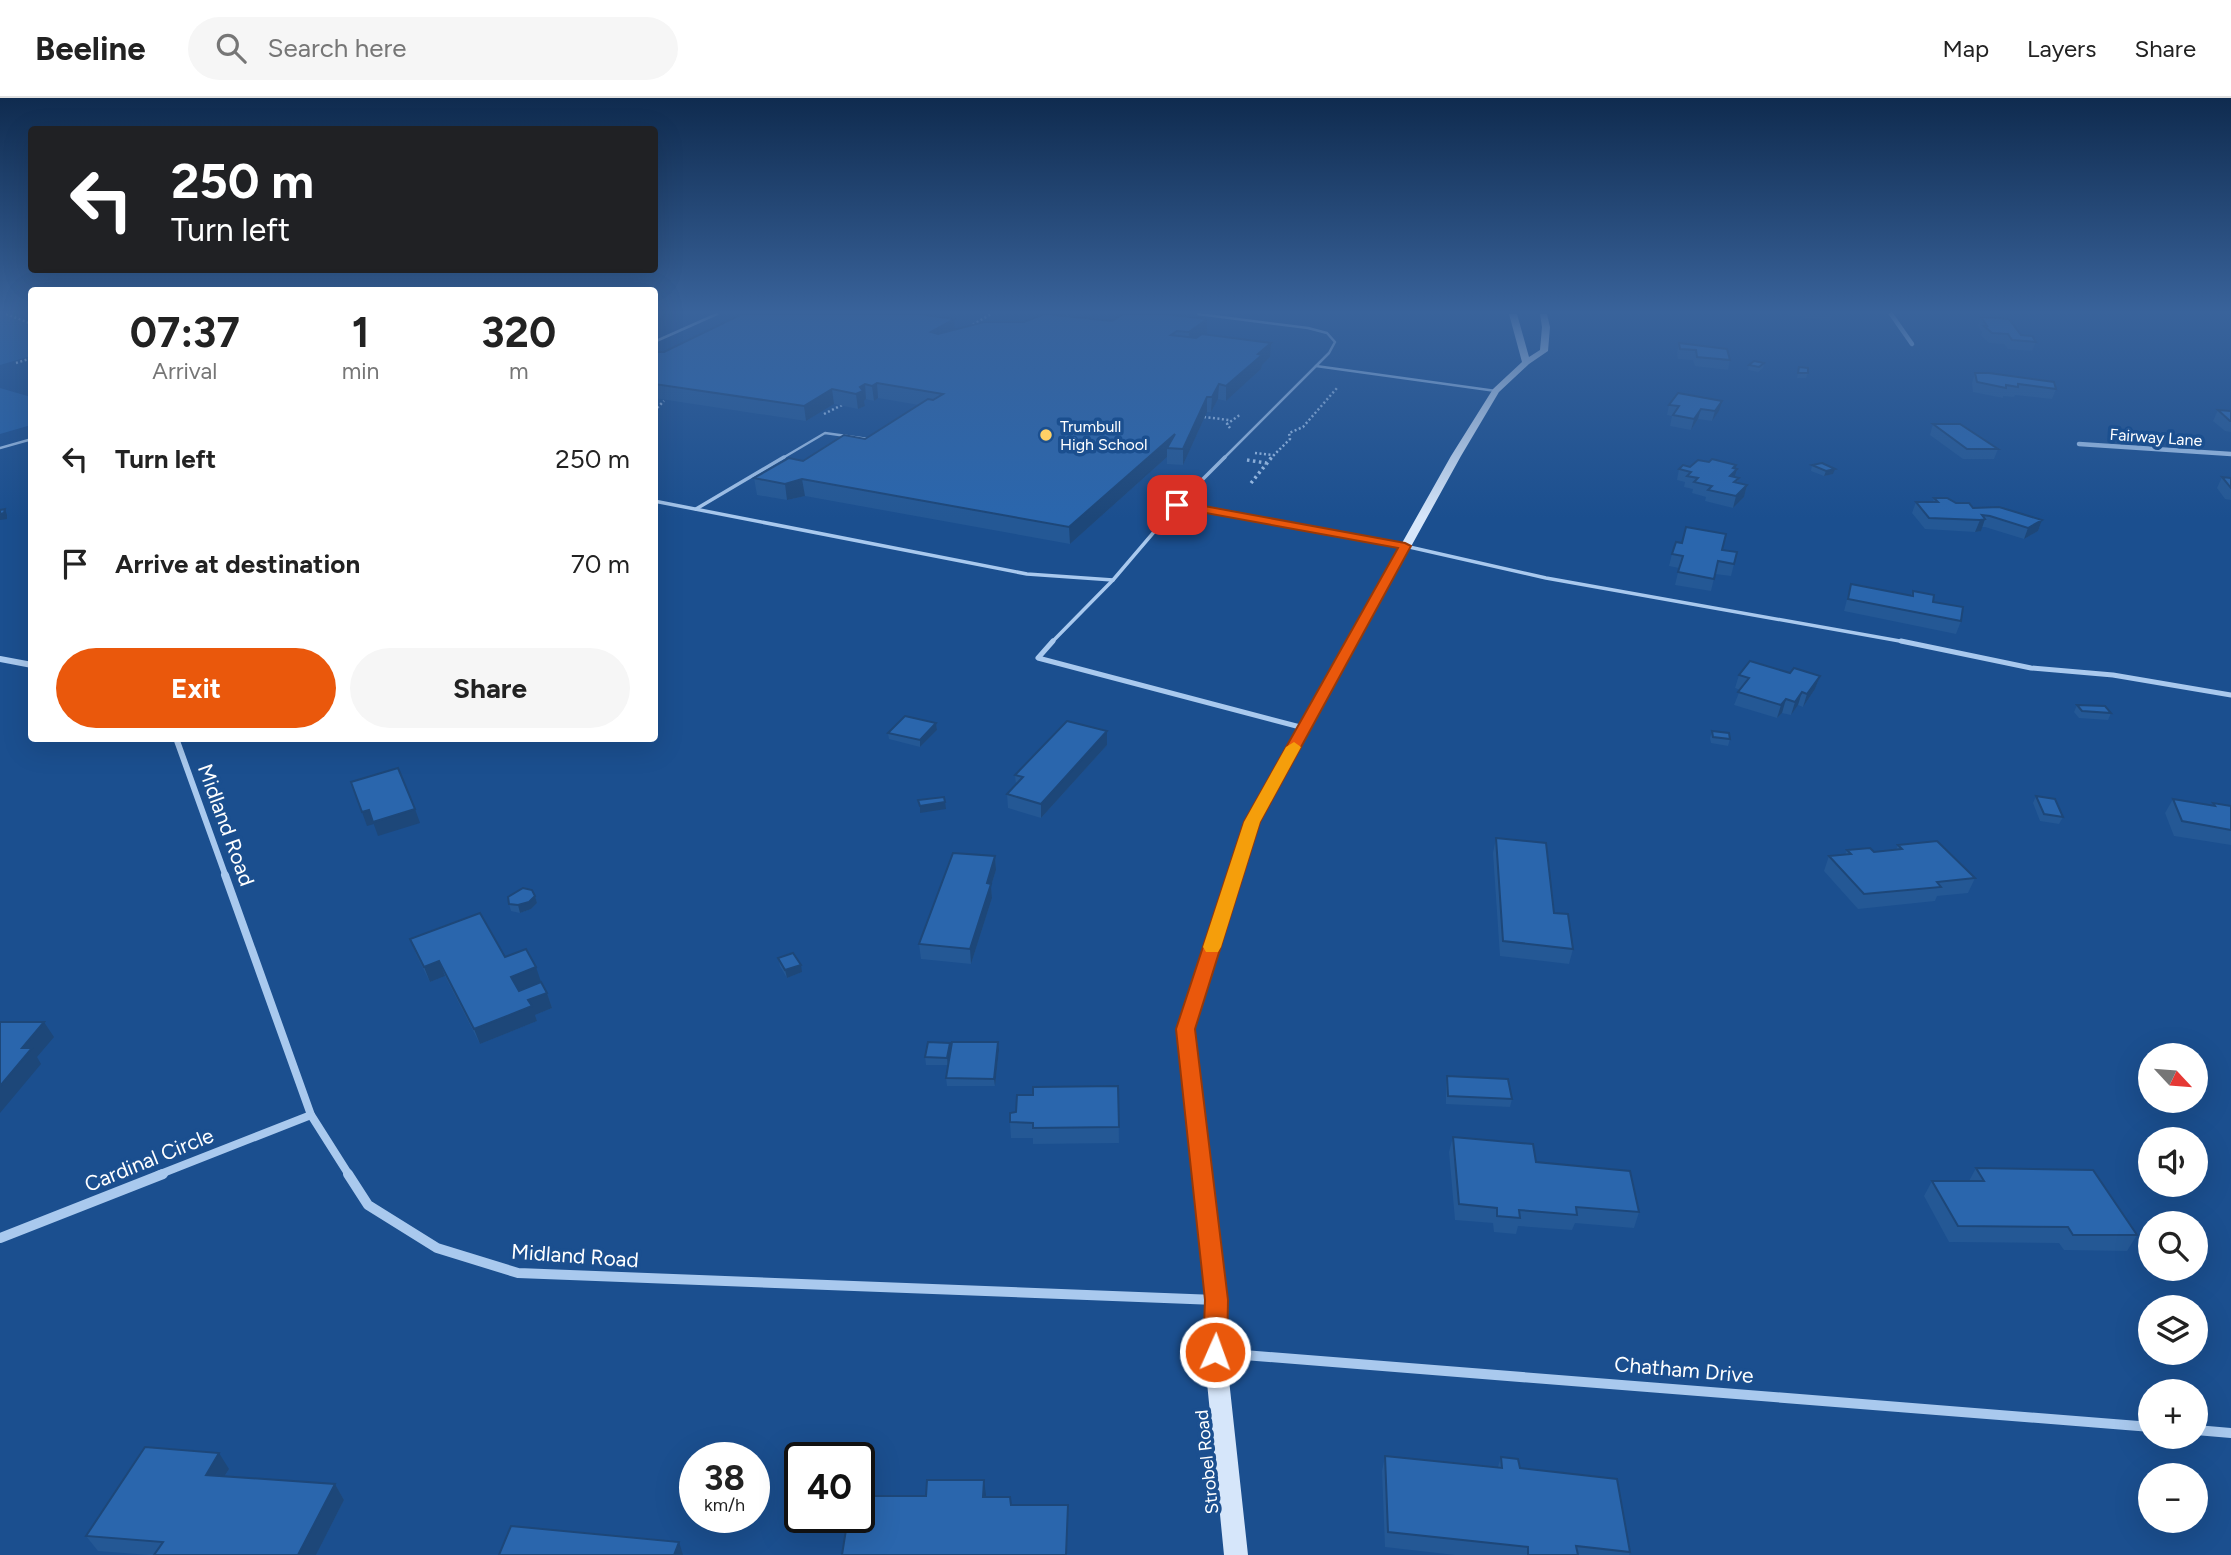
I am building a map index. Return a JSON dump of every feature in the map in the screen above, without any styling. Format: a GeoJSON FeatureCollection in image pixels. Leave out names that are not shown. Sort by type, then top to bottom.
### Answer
{"type":"FeatureCollection","features":[{"type":"Feature","properties":{"kind":"street","name":"Strobel Road"},"geometry":{"type":"LineString","coordinates":[[1236,1555],[1215,1352],[1217,1300],[1186,1029],[1252,822],[1455,458],[1496,391],[1505,382]]}},
{"type":"Feature","properties":{"kind":"street","name":"Fairway Lane"},"geometry":{"type":"LineString","coordinates":[[2079,444],[2231,454]]}},
{"type":"Feature","properties":{"kind":"street"},"geometry":{"type":"LineString","coordinates":[[0,659],[28,665]]}},
{"type":"Feature","properties":{"kind":"street","name":"Midland Road"},"geometry":{"type":"LineString","coordinates":[[177,742],[311,1115],[368,1205],[437,1248],[518,1273],[1217,1300]]}},
{"type":"Feature","properties":{"kind":"street","name":"Cardinal Circle"},"geometry":{"type":"LineString","coordinates":[[0,1238],[311,1115]]}},
{"type":"Feature","properties":{"kind":"street","name":"Chatham Drive"},"geometry":{"type":"LineString","coordinates":[[1215,1352],[2138,1426]]}},
{"type":"Feature","properties":{"kind":"street"},"geometry":{"type":"LineString","coordinates":[[2208,1431],[2231,1433]]}},
{"type":"Feature","properties":{"kind":"lane"},"geometry":{"type":"LineString","coordinates":[[1301,382],[1177,505],[1113,580],[1072,619],[1038,658],[1304,728]]}},
{"type":"Feature","properties":{"kind":"lane"},"geometry":{"type":"LineString","coordinates":[[1432,382],[1496,391]]}},
{"type":"Feature","properties":{"kind":"lane"},"geometry":{"type":"LineString","coordinates":[[696,509],[825,433],[868,439]]}},
{"type":"Feature","properties":{"kind":"lane"},"geometry":{"type":"LineString","coordinates":[[0,447],[28,440]]}},
{"type":"Feature","properties":{"kind":"lane"},"geometry":{"type":"LineString","coordinates":[[658,502],[1027,574],[1113,580]]}},
{"type":"Feature","properties":{"kind":"lane"},"geometry":{"type":"LineString","coordinates":[[1177,505],[1405,546],[1546,578],[1896,640],[2031,668],[2113,675],[2231,695]]}},
{"type":"Feature","properties":{"kind":"path"},"geometry":{"type":"LineString","coordinates":[[1251,482],[1290,439],[1289,433],[1303,427],[1343,382]]}},
{"type":"Feature","properties":{"kind":"path"},"geometry":{"type":"LineString","coordinates":[[658,407],[664,401]]}},
{"type":"Feature","properties":{"kind":"path"},"geometry":{"type":"LineString","coordinates":[[1230,428],[1227,424],[1235,416],[1247,412]]}},
{"type":"Feature","properties":{"kind":"path"},"geometry":{"type":"LineString","coordinates":[[1204,417],[1230,421]]}},
{"type":"Feature","properties":{"kind":"shaded area"},"geometry":{"type":"Polygon","coordinates":[[[0,388],[28,396],[28,426],[0,434],[0,388]]]}},
{"type":"Feature","properties":{"kind":"building"},"geometry":{"type":"Polygon","coordinates":[[[658,382],[1231,382],[1226,386],[1219,384],[1212,397],[1207,397],[1183,449],[1167,448],[1175,434],[1069,527],[802,479],[785,484],[754,478],[789,458],[803,461],[844,435],[865,439],[928,399],[933,400],[943,394],[877,383],[872,386],[865,384],[860,387],[863,391],[856,394],[832,389],[804,406],[658,385],[658,382]]]}},
{"type":"Feature","properties":{"kind":"building"},"geometry":{"type":"Polygon","coordinates":[[[1977,382],[2054,382],[2056,389],[2018,384],[2018,387],[2006,385],[2006,388],[1977,382]]]}},
{"type":"Feature","properties":{"kind":"building"},"geometry":{"type":"Polygon","coordinates":[[[1678,393],[1722,401],[1715,411],[1701,409],[1694,419],[1673,415],[1679,406],[1669,405],[1678,393]]]}},
{"type":"Feature","properties":{"kind":"building"},"geometry":{"type":"Polygon","coordinates":[[[2218,410],[2231,411],[2231,421],[2230,421],[2218,410]]]}},
{"type":"Feature","properties":{"kind":"building"},"geometry":{"type":"Polygon","coordinates":[[[1933,424],[1960,424],[1998,449],[1967,449],[1933,424]]]}},
{"type":"Feature","properties":{"kind":"building"},"geometry":{"type":"Polygon","coordinates":[[[1712,459],[1736,465],[1733,468],[1737,469],[1730,476],[1739,478],[1734,482],[1747,485],[1736,496],[1708,490],[1712,486],[1694,482],[1698,478],[1687,476],[1691,472],[1679,469],[1683,465],[1690,467],[1698,460],[1709,462],[1712,459]]]}},
{"type":"Feature","properties":{"kind":"building"},"geometry":{"type":"Polygon","coordinates":[[[1822,463],[1835,469],[1826,471],[1812,465],[1822,463]]]}},
{"type":"Feature","properties":{"kind":"building"},"geometry":{"type":"Polygon","coordinates":[[[2222,477],[2231,478],[2231,488],[2222,477]]]}},
{"type":"Feature","properties":{"kind":"building"},"geometry":{"type":"Polygon","coordinates":[[[1934,498],[1969,503],[1973,508],[1999,507],[2042,520],[2028,528],[1982,515],[1985,519],[1929,518],[1916,502],[1938,502],[1934,498]]]}},
{"type":"Feature","properties":{"kind":"building"},"geometry":{"type":"Polygon","coordinates":[[[1686,527],[1726,534],[1722,550],[1737,552],[1734,564],[1718,561],[1714,579],[1678,572],[1683,556],[1672,554],[1676,542],[1682,543],[1686,527]]]}},
{"type":"Feature","properties":{"kind":"building"},"geometry":{"type":"Polygon","coordinates":[[[1851,584],[1913,596],[1913,591],[1934,595],[1933,602],[1963,607],[1961,621],[1848,599],[1851,584]]]}},
{"type":"Feature","properties":{"kind":"building"},"geometry":{"type":"Polygon","coordinates":[[[1750,661],[1790,673],[1794,668],[1820,676],[1807,694],[1802,692],[1795,702],[1786,699],[1781,705],[1738,692],[1749,678],[1739,675],[1750,661]]]}},
{"type":"Feature","properties":{"kind":"building"},"geometry":{"type":"Polygon","coordinates":[[[2077,705],[2105,706],[2111,713],[2082,711],[2077,705]]]}},
{"type":"Feature","properties":{"kind":"building"},"geometry":{"type":"Polygon","coordinates":[[[905,716],[936,723],[920,740],[888,733],[905,716]]]}},
{"type":"Feature","properties":{"kind":"building"},"geometry":{"type":"Polygon","coordinates":[[[1067,721],[1107,731],[1041,804],[1007,794],[1023,777],[1015,775],[1067,721]]]}},
{"type":"Feature","properties":{"kind":"building"},"geometry":{"type":"Polygon","coordinates":[[[1712,731],[1729,733],[1730,739],[1713,737],[1712,731]]]}},
{"type":"Feature","properties":{"kind":"building"},"geometry":{"type":"Polygon","coordinates":[[[398,768],[415,809],[373,822],[369,810],[362,812],[351,782],[398,768]]]}},
{"type":"Feature","properties":{"kind":"building"},"geometry":{"type":"Polygon","coordinates":[[[2036,796],[2055,799],[2063,817],[2044,814],[2036,796]]]}},
{"type":"Feature","properties":{"kind":"building"},"geometry":{"type":"Polygon","coordinates":[[[944,797],[945,802],[920,806],[918,800],[944,797]]]}},
{"type":"Feature","properties":{"kind":"building"},"geometry":{"type":"Polygon","coordinates":[[[2173,799],[2231,806],[2231,830],[2182,821],[2173,799]]]}},
{"type":"Feature","properties":{"kind":"building"},"geometry":{"type":"Polygon","coordinates":[[[1496,838],[1546,843],[1554,913],[1568,914],[1573,949],[1503,941],[1496,838]]]}},
{"type":"Feature","properties":{"kind":"building"},"geometry":{"type":"Polygon","coordinates":[[[1937,841],[1975,878],[1937,882],[1941,887],[1864,894],[1829,856],[1851,854],[1847,850],[1870,848],[1874,852],[1902,849],[1898,845],[1937,841]]]}},
{"type":"Feature","properties":{"kind":"building"},"geometry":{"type":"Polygon","coordinates":[[[953,853],[995,856],[987,883],[991,884],[970,949],[919,944],[953,853]]]}},
{"type":"Feature","properties":{"kind":"building"},"geometry":{"type":"Polygon","coordinates":[[[523,888],[532,890],[535,896],[529,902],[509,904],[508,897],[523,888]]]}},
{"type":"Feature","properties":{"kind":"building"},"geometry":{"type":"Polygon","coordinates":[[[480,913],[505,957],[526,949],[536,967],[511,977],[519,991],[541,982],[547,993],[528,1000],[532,1006],[474,1029],[439,961],[424,967],[410,939],[480,913]]]}},
{"type":"Feature","properties":{"kind":"building"},"geometry":{"type":"Polygon","coordinates":[[[793,953],[801,965],[785,970],[778,958],[793,953]]]}},
{"type":"Feature","properties":{"kind":"building"},"geometry":{"type":"Polygon","coordinates":[[[0,1022],[44,1022],[22,1048],[32,1048],[0,1086],[0,1022]]]}},
{"type":"Feature","properties":{"kind":"building"},"geometry":{"type":"Polygon","coordinates":[[[928,1042],[950,1043],[947,1058],[925,1057],[928,1042]]]}},
{"type":"Feature","properties":{"kind":"building"},"geometry":{"type":"Polygon","coordinates":[[[952,1042],[998,1042],[994,1079],[946,1078],[952,1042]]]}},
{"type":"Feature","properties":{"kind":"building"},"geometry":{"type":"Polygon","coordinates":[[[1447,1076],[1508,1079],[1512,1099],[1448,1096],[1447,1076]]]}},
{"type":"Feature","properties":{"kind":"building"},"geometry":{"type":"Polygon","coordinates":[[[1118,1086],[1119,1127],[1033,1128],[1033,1123],[1010,1122],[1010,1113],[1016,1112],[1017,1095],[1033,1095],[1033,1087],[1118,1086]]]}},
{"type":"Feature","properties":{"kind":"building"},"geometry":{"type":"Polygon","coordinates":[[[1453,1137],[1533,1144],[1536,1162],[1630,1171],[1639,1212],[1576,1207],[1577,1215],[1519,1210],[1520,1218],[1497,1216],[1497,1208],[1459,1204],[1453,1137]]]}},
{"type":"Feature","properties":{"kind":"building"},"geometry":{"type":"Polygon","coordinates":[[[1976,1168],[2093,1170],[2137,1235],[2073,1235],[2068,1227],[1958,1226],[1932,1181],[1984,1181],[1976,1168]]]}},
{"type":"Feature","properties":{"kind":"building"},"geometry":{"type":"Polygon","coordinates":[[[145,1447],[219,1453],[206,1475],[335,1484],[298,1555],[154,1555],[163,1542],[86,1536],[145,1447]]]}},
{"type":"Feature","properties":{"kind":"building"},"geometry":{"type":"Polygon","coordinates":[[[1385,1456],[1502,1468],[1501,1457],[1518,1459],[1520,1468],[1617,1479],[1630,1552],[1576,1546],[1578,1555],[1528,1555],[1528,1547],[1388,1532],[1385,1456]]]}},
{"type":"Feature","properties":{"kind":"building"},"geometry":{"type":"Polygon","coordinates":[[[927,1480],[984,1480],[983,1497],[1010,1497],[1011,1505],[1068,1505],[1066,1555],[842,1555],[845,1533],[875,1533],[875,1496],[926,1496],[927,1480]]]}},
{"type":"Feature","properties":{"kind":"building"},"geometry":{"type":"Polygon","coordinates":[[[511,1526],[679,1542],[674,1555],[499,1555],[511,1526]]]}},
{"type":"Feature","properties":{"kind":"slow traffic"},"geometry":{"type":"LineString","coordinates":[[1212,947],[1252,822],[1294,747]]}},
{"type":"Feature","properties":{"kind":"place","name":"Trumbull High School"},"geometry":{"type":"Point","coordinates":[1046,435]}},
{"type":"Feature","properties":{"kind":"route"},"geometry":{"type":"LineString","coordinates":[[1177,505],[1405,546],[1252,822],[1186,1029],[1217,1300],[1215,1352]]}}]}
